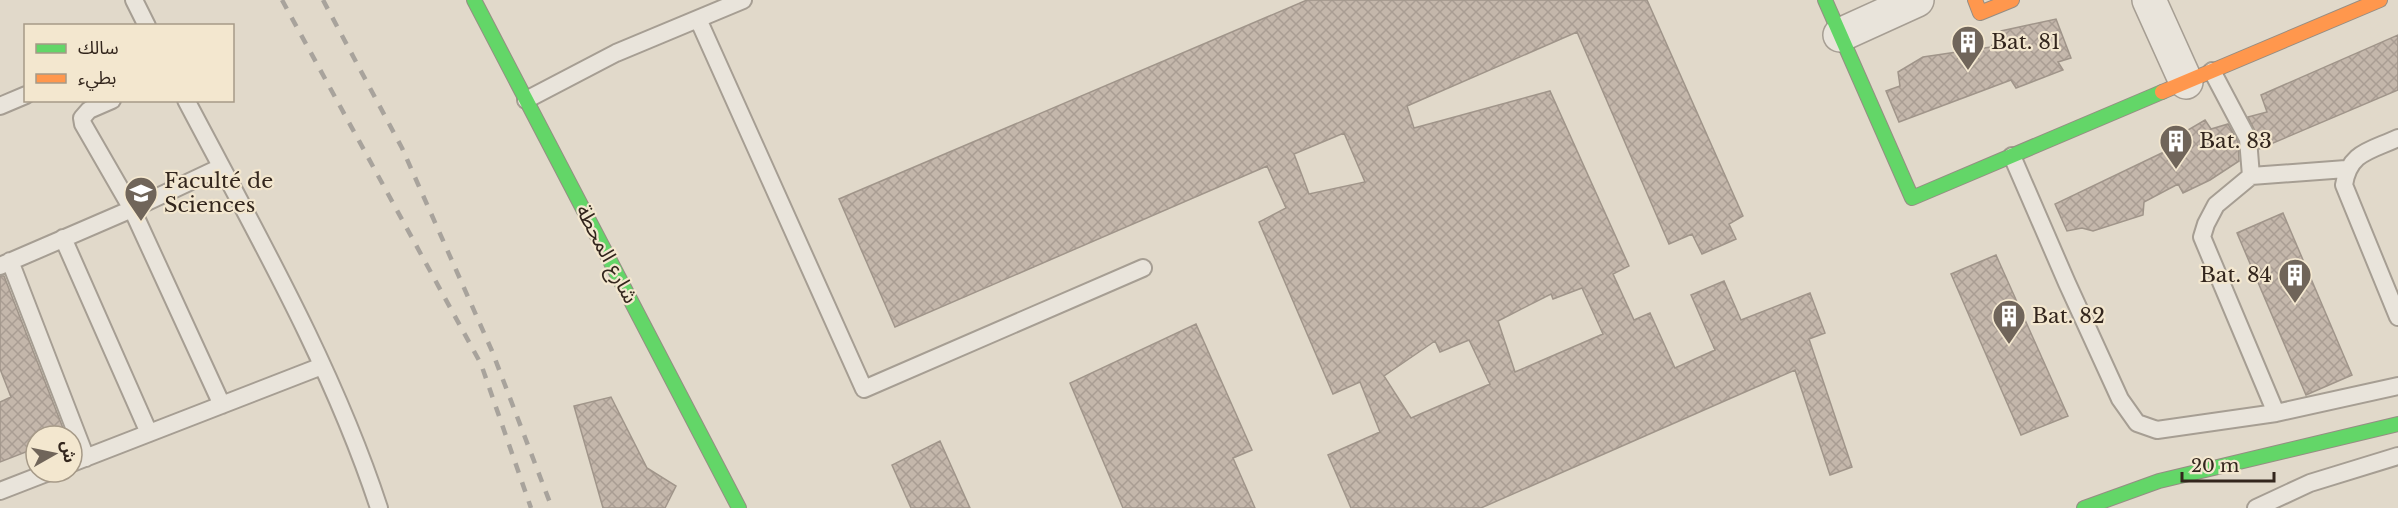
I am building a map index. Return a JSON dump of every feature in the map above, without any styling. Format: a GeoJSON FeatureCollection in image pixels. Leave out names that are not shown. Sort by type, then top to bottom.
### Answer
{"type":"FeatureCollection","features":[{"type":"Feature","properties":{"kind":"street","name":"شارع المحطة"},"geometry":{"type":"LineString","coordinates":[[474,0],[739,508]]}},
{"type":"Feature","properties":{"kind":"street"},"geometry":{"type":"LineString","coordinates":[[1825,0],[1912,198],[2379,0]]}},
{"type":"Feature","properties":{"kind":"street"},"geometry":{"type":"LineString","coordinates":[[1840,35],[1917,0]]}},
{"type":"Feature","properties":{"kind":"street"},"geometry":{"type":"LineString","coordinates":[[1975,0],[1980,12],[2012,0]]}},
{"type":"Feature","properties":{"kind":"street"},"geometry":{"type":"LineString","coordinates":[[2149,0],[2199,76]]}},
{"type":"Feature","properties":{"kind":"street"},"geometry":{"type":"LineString","coordinates":[[2084,508],[2159,482],[2398,424]]}},
{"type":"Feature","properties":{"kind":"lane"},"geometry":{"type":"LineString","coordinates":[[134,0],[146,24]]}},
{"type":"Feature","properties":{"kind":"lane"},"geometry":{"type":"LineString","coordinates":[[526,100],[616,53],[743,0]]}},
{"type":"Feature","properties":{"kind":"lane"},"geometry":{"type":"LineString","coordinates":[[698,19],[864,389],[1143,268]]}},
{"type":"Feature","properties":{"kind":"lane"},"geometry":{"type":"LineString","coordinates":[[2199,76],[2248,139],[2251,176]]}},
{"type":"Feature","properties":{"kind":"lane"},"geometry":{"type":"LineString","coordinates":[[0,105],[24,96]]}},
{"type":"Feature","properties":{"kind":"lane"},"geometry":{"type":"LineString","coordinates":[[107,102],[89,110],[82,118],[132,209],[222,405]]}},
{"type":"Feature","properties":{"kind":"lane"},"geometry":{"type":"LineString","coordinates":[[187,102],[322,366],[369,477],[379,508]]}},
{"type":"Feature","properties":{"kind":"lane"},"geometry":{"type":"LineString","coordinates":[[2398,138],[2355,158],[2346,169],[2344,185],[2398,317]]}},
{"type":"Feature","properties":{"kind":"lane"},"geometry":{"type":"LineString","coordinates":[[2012,156],[2120,399],[2137,423],[2157,430],[2276,413],[2398,386]]}},
{"type":"Feature","properties":{"kind":"lane"},"geometry":{"type":"LineString","coordinates":[[65,424],[5,263],[132,209],[221,166]]}},
{"type":"Feature","properties":{"kind":"lane"},"geometry":{"type":"LineString","coordinates":[[2276,413],[2202,237],[2216,205],[2251,176],[2346,169]]}},
{"type":"Feature","properties":{"kind":"lane"},"geometry":{"type":"LineString","coordinates":[[63,238],[149,433]]}},
{"type":"Feature","properties":{"kind":"lane"},"geometry":{"type":"LineString","coordinates":[[84,459],[322,366]]}},
{"type":"Feature","properties":{"kind":"lane"},"geometry":{"type":"LineString","coordinates":[[2256,508],[2310,483],[2398,456]]}},
{"type":"Feature","properties":{"kind":"lane"},"geometry":{"type":"LineString","coordinates":[[0,491],[24,482]]}},
{"type":"Feature","properties":{"kind":"building"},"geometry":{"type":"Polygon","coordinates":[[[1307,0],[1647,0],[1743,216],[1729,224],[1736,239],[1702,254],[1692,234],[1669,244],[1577,32],[1407,106],[1414,128],[1550,91],[1629,266],[1613,274],[1634,320],[1650,313],[1675,368],[1715,350],[1691,295],[1724,281],[1741,320],[1810,293],[1825,333],[1809,339],[1852,467],[1830,475],[1795,370],[1481,508],[1351,508],[1328,455],[1380,432],[1360,382],[1333,394],[1259,222],[1286,208],[1267,166],[895,327],[839,199],[1307,0]],[[1344,133],[1294,154],[1309,194],[1365,182],[1344,133]],[[1582,288],[1553,299],[1551,294],[1498,321],[1515,372],[1603,334],[1582,288]],[[1469,340],[1440,352],[1435,341],[1384,376],[1411,418],[1490,384],[1469,340]]]}},
{"type":"Feature","properties":{"kind":"building","name":"Bat. 81"},"geometry":{"type":"Polygon","coordinates":[[[2056,19],[2071,58],[2058,62],[2063,70],[2016,88],[2011,80],[1899,122],[1886,91],[1900,86],[1898,72],[1923,57],[1991,47],[2001,31],[2056,19]]]}},
{"type":"Feature","properties":{"kind":"building"},"geometry":{"type":"Polygon","coordinates":[[[2398,35],[2398,90],[2259,149],[2257,135],[2248,117],[2267,112],[2261,95],[2398,35]]]}},
{"type":"Feature","properties":{"kind":"building","name":"Bat. 83"},"geometry":{"type":"Polygon","coordinates":[[[2205,120],[2211,129],[2228,124],[2238,142],[2239,161],[2210,180],[2183,193],[2178,184],[2144,202],[2143,215],[2093,231],[2082,228],[2067,231],[2055,204],[2166,151],[2164,144],[2205,120]]]}},
{"type":"Feature","properties":{"kind":"building","name":"Bat. 84"},"geometry":{"type":"Polygon","coordinates":[[[2283,213],[2352,375],[2306,395],[2237,233],[2283,213]]]}},
{"type":"Feature","properties":{"kind":"building","name":"Bat. 82"},"geometry":{"type":"Polygon","coordinates":[[[1996,255],[2068,416],[2021,435],[1951,274],[1996,255]]]}},
{"type":"Feature","properties":{"kind":"building"},"geometry":{"type":"Polygon","coordinates":[[[0,276],[4,276],[61,424],[24,424],[24,453],[0,462],[0,402],[11,397],[0,369],[0,276]]]}},
{"type":"Feature","properties":{"kind":"building"},"geometry":{"type":"Polygon","coordinates":[[[1196,324],[1252,450],[1233,458],[1255,508],[1123,508],[1070,383],[1196,324]]]}},
{"type":"Feature","properties":{"kind":"building"},"geometry":{"type":"Polygon","coordinates":[[[611,397],[647,468],[676,486],[665,508],[603,508],[574,406],[611,397]]]}},
{"type":"Feature","properties":{"kind":"building"},"geometry":{"type":"Polygon","coordinates":[[[940,441],[970,508],[911,508],[892,465],[940,441]]]}},
{"type":"Feature","properties":{"kind":"railway"},"geometry":{"type":"LineString","coordinates":[[282,0],[481,364],[531,508]]}},
{"type":"Feature","properties":{"kind":"railway"},"geometry":{"type":"LineString","coordinates":[[323,0],[402,148],[492,351],[552,508]]}},
{"type":"Feature","properties":{"kind":"traffic: fast"},"geometry":{"type":"LineString","coordinates":[[474,0],[739,508]]}},
{"type":"Feature","properties":{"kind":"traffic: fast"},"geometry":{"type":"LineString","coordinates":[[1825,0],[1912,198],[2162,92]]}},
{"type":"Feature","properties":{"kind":"traffic: fast"},"geometry":{"type":"LineString","coordinates":[[2084,508],[2159,481],[2398,424]]}},
{"type":"Feature","properties":{"kind":"traffic: slow"},"geometry":{"type":"LineString","coordinates":[[1975,0],[1980,13],[2012,0]]}},
{"type":"Feature","properties":{"kind":"traffic: slow"},"geometry":{"type":"LineString","coordinates":[[2162,92],[2380,0]]}},
{"type":"Feature","properties":{"kind":"place","name":"Bat. 81"},"geometry":{"type":"Point","coordinates":[1968,71]}},
{"type":"Feature","properties":{"kind":"place","name":"Bat. 83"},"geometry":{"type":"Point","coordinates":[2176,170]}},
{"type":"Feature","properties":{"kind":"place","name":"Faculté de Sciences"},"geometry":{"type":"Point","coordinates":[141,222]}},
{"type":"Feature","properties":{"kind":"place","name":"Bat. 84"},"geometry":{"type":"Point","coordinates":[2295,304]}},
{"type":"Feature","properties":{"kind":"place","name":"Bat. 82"},"geometry":{"type":"Point","coordinates":[2009,345]}}]}
